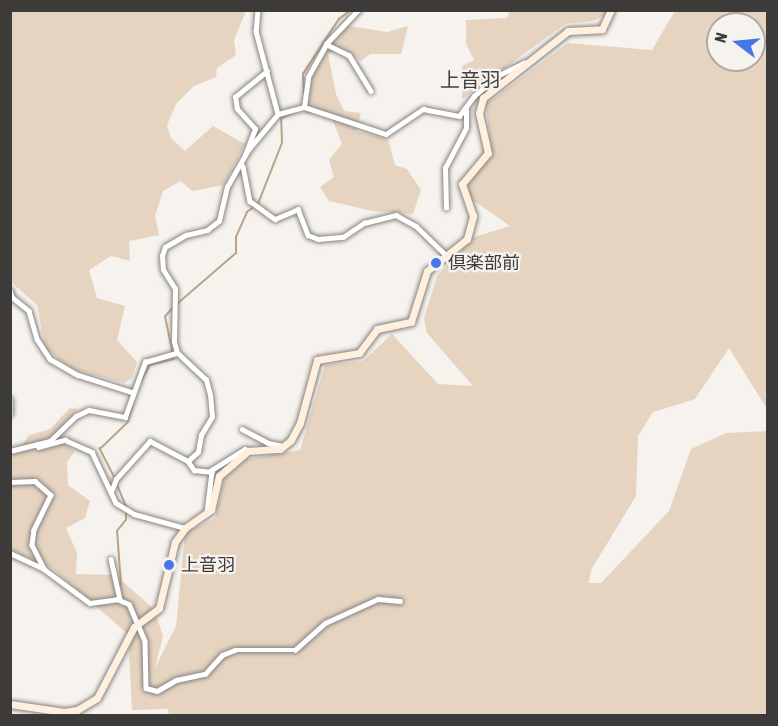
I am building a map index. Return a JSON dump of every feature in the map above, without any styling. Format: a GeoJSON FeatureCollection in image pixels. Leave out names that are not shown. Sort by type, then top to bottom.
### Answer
{"type":"FeatureCollection","features":[{"type":"Feature","properties":{"kind":"main road"},"geometry":{"type":"LineString","coordinates":[[10,704],[64,712],[87,706],[97,698],[138,622],[162,603],[175,542],[184,528],[207,514],[214,502],[219,476],[248,451],[284,447],[300,423],[317,360],[359,353],[377,329],[411,322],[427,271],[467,239],[473,226],[462,184],[488,153],[479,105],[503,81],[533,61],[568,31],[597,32],[607,20],[611,10]]}},
{"type":"Feature","properties":{"kind":"street"},"geometry":{"type":"LineString","coordinates":[[258,10],[256,31],[278,114]]}},
{"type":"Feature","properties":{"kind":"street"},"geometry":{"type":"LineString","coordinates":[[304,107],[308,77],[326,44],[358,10]]}},
{"type":"Feature","properties":{"kind":"street"},"geometry":{"type":"LineString","coordinates":[[604,10],[607,20]]}},
{"type":"Feature","properties":{"kind":"street"},"geometry":{"type":"LineString","coordinates":[[326,44],[349,56],[371,91]]}},
{"type":"Feature","properties":{"kind":"street"},"geometry":{"type":"LineString","coordinates":[[246,158],[278,114],[304,107],[386,134],[423,109],[456,116],[466,110],[474,96],[499,75],[533,61]]}},
{"type":"Feature","properties":{"kind":"street"},"geometry":{"type":"LineString","coordinates":[[188,461],[198,452],[201,435],[212,417],[211,406],[206,380],[177,353],[174,342],[175,289],[163,270],[162,256],[165,247],[186,235],[207,230],[219,221],[227,187],[243,166],[255,129],[237,109],[235,98],[267,71]]}},
{"type":"Feature","properties":{"kind":"street"},"geometry":{"type":"LineString","coordinates":[[446,208],[445,168],[466,128],[466,110]]}},
{"type":"Feature","properties":{"kind":"street"},"geometry":{"type":"LineString","coordinates":[[243,166],[250,201],[275,219],[298,209],[308,235],[318,239],[343,237],[364,223],[396,215],[416,226],[446,255]]}},
{"type":"Feature","properties":{"kind":"street"},"geometry":{"type":"LineString","coordinates":[[10,290],[12,297],[29,311],[37,339],[50,359],[78,375],[132,392]]}},
{"type":"Feature","properties":{"kind":"street"},"geometry":{"type":"LineString","coordinates":[[31,447],[60,435],[76,416],[89,410],[124,417],[145,362],[177,353]]}},
{"type":"Feature","properties":{"kind":"street"},"geometry":{"type":"LineString","coordinates":[[10,399],[10,414]]}},
{"type":"Feature","properties":{"kind":"street"},"geometry":{"type":"LineString","coordinates":[[242,429],[284,447]]}},
{"type":"Feature","properties":{"kind":"street"},"geometry":{"type":"LineString","coordinates":[[10,451],[51,446],[65,440],[92,452],[116,503],[127,511],[184,528]]}},
{"type":"Feature","properties":{"kind":"street"},"geometry":{"type":"LineString","coordinates":[[111,492],[116,479],[150,441],[188,461],[194,470],[210,471],[245,449],[248,451]]}},
{"type":"Feature","properties":{"kind":"street"},"geometry":{"type":"LineString","coordinates":[[207,514],[212,491],[210,471]]}},
{"type":"Feature","properties":{"kind":"street"},"geometry":{"type":"LineString","coordinates":[[10,482],[35,481],[51,495],[34,530],[32,544],[44,568]]}},
{"type":"Feature","properties":{"kind":"street"},"geometry":{"type":"LineString","coordinates":[[10,554],[44,568],[90,603],[120,600],[129,604],[145,641],[144,682],[146,688],[157,691],[176,680],[205,674],[222,655],[235,650],[295,650],[325,623],[378,599],[400,601]]}},
{"type":"Feature","properties":{"kind":"street"},"geometry":{"type":"LineString","coordinates":[[111,559],[120,600]]}},
{"type":"Feature","properties":{"kind":"shaded area"},"geometry":{"type":"Polygon","coordinates":[[[11,10],[246,11],[234,40],[236,55],[217,68],[216,77],[194,86],[176,104],[167,125],[171,138],[185,151],[213,126],[245,144],[224,185],[192,191],[181,181],[163,191],[155,216],[159,235],[129,241],[130,261],[111,256],[89,270],[97,298],[125,306],[117,340],[137,362],[132,378],[124,383],[72,369],[45,348],[37,305],[11,282],[11,10]]]}},
{"type":"Feature","properties":{"kind":"shaded area"},"geometry":{"type":"Polygon","coordinates":[[[510,11],[614,11],[593,21],[565,24],[462,99],[462,66],[474,60],[466,44],[466,20],[507,18],[510,11]]]}},
{"type":"Feature","properties":{"kind":"shaded area"},"geometry":{"type":"Polygon","coordinates":[[[675,11],[767,11],[767,409],[729,348],[695,399],[653,412],[638,436],[636,496],[591,570],[589,583],[601,583],[669,511],[691,449],[726,433],[767,431],[767,715],[169,716],[168,709],[132,710],[128,634],[52,568],[11,550],[10,455],[16,454],[29,435],[50,429],[70,408],[78,409],[53,436],[75,451],[67,462],[68,485],[90,501],[85,518],[66,528],[77,553],[76,574],[115,575],[154,609],[163,636],[155,668],[176,626],[185,533],[215,518],[224,479],[247,459],[300,450],[325,365],[363,361],[392,334],[438,384],[473,386],[427,333],[424,318],[437,276],[474,237],[510,226],[470,198],[467,180],[491,154],[486,104],[568,43],[652,50],[675,11]]]}},
{"type":"Feature","properties":{"kind":"shaded area"},"geometry":{"type":"Polygon","coordinates":[[[343,25],[387,32],[408,26],[401,54],[370,54],[361,61],[345,49],[328,54],[336,94],[344,111],[361,113],[356,131],[388,139],[395,165],[407,169],[421,190],[413,214],[372,211],[329,201],[320,187],[334,177],[329,160],[342,144],[330,113],[305,114],[309,80],[343,25]]]}},
{"type":"Feature","properties":{"kind":"waterway"},"geometry":{"type":"LineString","coordinates":[[304,94],[303,74],[339,19],[351,10]]}},
{"type":"Feature","properties":{"kind":"waterway"},"geometry":{"type":"LineString","coordinates":[[258,204],[282,143],[281,119],[295,112]]}},
{"type":"Feature","properties":{"kind":"waterway"},"geometry":{"type":"LineString","coordinates":[[177,304],[236,253],[236,237],[247,212],[254,207]]}},
{"type":"Feature","properties":{"kind":"waterway"},"geometry":{"type":"LineString","coordinates":[[139,385],[150,365],[174,359],[165,317],[173,307]]}},
{"type":"Feature","properties":{"kind":"waterway"},"geometry":{"type":"LineString","coordinates":[[115,479],[100,449],[128,422],[136,392]]}},
{"type":"Feature","properties":{"kind":"waterway"},"geometry":{"type":"LineString","coordinates":[[117,484],[127,507]]}},
{"type":"Feature","properties":{"kind":"waterway"},"geometry":{"type":"LineString","coordinates":[[121,585],[117,531],[126,520],[126,511]]}},
{"type":"Feature","properties":{"kind":"place","name":"倶楽部前"},"geometry":{"type":"Point","coordinates":[436,263]}},
{"type":"Feature","properties":{"kind":"place","name":"上音羽"},"geometry":{"type":"Point","coordinates":[169,565]}},
{"type":"Feature","properties":{"kind":"district","name":"上音羽"},"geometry":{"type":"Point","coordinates":[470,79]}}]}
